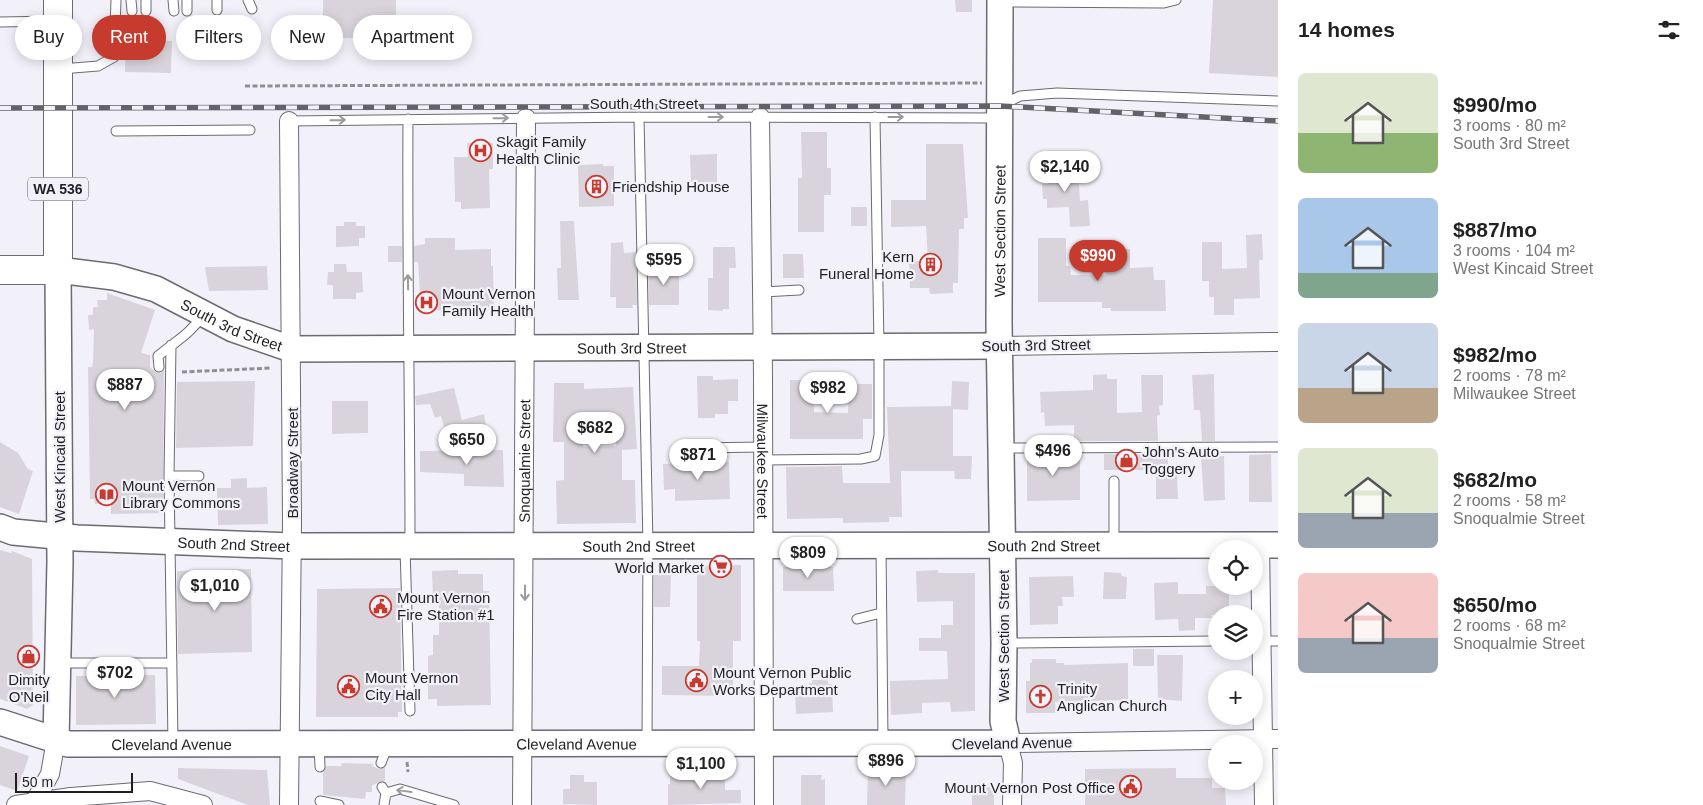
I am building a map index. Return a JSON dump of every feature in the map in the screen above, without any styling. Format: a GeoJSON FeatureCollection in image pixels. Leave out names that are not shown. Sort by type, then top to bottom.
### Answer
{"type":"FeatureCollection","features":[{"type":"Feature","properties":{"kind":"main road","name":"WA 536"},"geometry":{"type":"LineString","coordinates":[[57,10],[58,69]]}},
{"type":"Feature","properties":{"kind":"main road","name":"West Kincaid Street"},"geometry":{"type":"LineString","coordinates":[[58,69],[58,270]]}},
{"type":"Feature","properties":{"kind":"main road","name":"South 3rd Street"},"geometry":{"type":"LineString","coordinates":[[0,270],[58,270]]}},
{"type":"Feature","properties":{"kind":"street","name":"West Section Street"},"geometry":{"type":"LineString","coordinates":[[1000,1],[999,346],[1004,643],[1003,721],[1013,763],[1012,805]]}},
{"type":"Feature","properties":{"kind":"street","name":"Milwaukee Street"},"geometry":{"type":"LineString","coordinates":[[760,116],[763,348],[764,805]]}},
{"type":"Feature","properties":{"kind":"street","name":"Snoqualmie Street"},"geometry":{"type":"LineString","coordinates":[[522,805],[526,118]]}},
{"type":"Feature","properties":{"kind":"street","name":"Broadway Street"},"geometry":{"type":"LineString","coordinates":[[289,121],[292,546],[289,805]]}},
{"type":"Feature","properties":{"kind":"street","name":"South 3rd Street"},"geometry":{"type":"LineString","coordinates":[[58,270],[114,277],[156,288],[233,329],[291,348],[525,349],[645,346],[763,348],[1278,342]]}},
{"type":"Feature","properties":{"kind":"street","name":"West Kincaid Street"},"geometry":{"type":"LineString","coordinates":[[36,801],[50,774],[56,740],[59,537],[58,270]]}},
{"type":"Feature","properties":{"kind":"street","name":"South 2nd Street"},"geometry":{"type":"LineString","coordinates":[[0,527],[12,532],[59,537],[292,546],[525,544],[648,546],[763,544],[1269,545]]}},
{"type":"Feature","properties":{"kind":"street"},"geometry":{"type":"LineString","coordinates":[[1264,805],[1270,739],[1264,641],[1269,545]]}},
{"type":"Feature","properties":{"kind":"street","name":"Cleveland Avenue"},"geometry":{"type":"LineString","coordinates":[[0,722],[68,744],[291,743],[319,755],[385,754],[523,744],[1008,743],[1270,739]]}},
{"type":"Feature","properties":{"kind":"street"},"geometry":{"type":"LineString","coordinates":[[16,805],[36,801],[150,790],[203,805]]}},
{"type":"Feature","properties":{"kind":"lane"},"geometry":{"type":"LineString","coordinates":[[58,69],[98,66],[114,57],[116,0]]}},
{"type":"Feature","properties":{"kind":"lane"},"geometry":{"type":"LineString","coordinates":[[131,0],[132,11]]}},
{"type":"Feature","properties":{"kind":"lane"},"geometry":{"type":"LineString","coordinates":[[146,0],[146,11]]}},
{"type":"Feature","properties":{"kind":"lane"},"geometry":{"type":"LineString","coordinates":[[173,0],[174,10]]}},
{"type":"Feature","properties":{"kind":"lane"},"geometry":{"type":"LineString","coordinates":[[187,0],[187,11]]}},
{"type":"Feature","properties":{"kind":"lane"},"geometry":{"type":"LineString","coordinates":[[217,0],[218,10]]}},
{"type":"Feature","properties":{"kind":"lane"},"geometry":{"type":"LineString","coordinates":[[248,0],[252,9]]}},
{"type":"Feature","properties":{"kind":"lane"},"geometry":{"type":"LineString","coordinates":[[1000,1],[1164,3],[1176,0]]}},
{"type":"Feature","properties":{"kind":"lane"},"geometry":{"type":"LineString","coordinates":[[0,22],[57,10]]}},
{"type":"Feature","properties":{"kind":"lane"},"geometry":{"type":"LineString","coordinates":[[1000,102],[1020,96],[1057,93],[1278,101]]}},
{"type":"Feature","properties":{"kind":"lane","name":"South 4th Street"},"geometry":{"type":"LineString","coordinates":[[289,121],[760,116],[875,117],[1000,102]]}},
{"type":"Feature","properties":{"kind":"lane"},"geometry":{"type":"LineString","coordinates":[[639,117],[648,546],[647,744]]}},
{"type":"Feature","properties":{"kind":"lane"},"geometry":{"type":"LineString","coordinates":[[694,448],[861,458],[874,456],[879,435],[875,117]]}},
{"type":"Feature","properties":{"kind":"lane"},"geometry":{"type":"LineString","coordinates":[[408,119],[407,545],[410,711]]}},
{"type":"Feature","properties":{"kind":"lane"},"geometry":{"type":"LineString","coordinates":[[116,131],[250,130]]}},
{"type":"Feature","properties":{"kind":"lane"},"geometry":{"type":"LineString","coordinates":[[762,292],[799,290]]}},
{"type":"Feature","properties":{"kind":"lane"},"geometry":{"type":"LineString","coordinates":[[159,367],[158,356],[171,345],[183,339],[203,314]]}},
{"type":"Feature","properties":{"kind":"lane"},"geometry":{"type":"LineString","coordinates":[[171,345],[170,476],[173,743]]}},
{"type":"Feature","properties":{"kind":"lane"},"geometry":{"type":"LineString","coordinates":[[1000,448],[1278,447]]}},
{"type":"Feature","properties":{"kind":"lane"},"geometry":{"type":"LineString","coordinates":[[170,476],[199,476]]}},
{"type":"Feature","properties":{"kind":"lane"},"geometry":{"type":"LineString","coordinates":[[1114,481],[1114,545]]}},
{"type":"Feature","properties":{"kind":"lane"},"geometry":{"type":"LineString","coordinates":[[881,544],[884,743]]}},
{"type":"Feature","properties":{"kind":"lane"},"geometry":{"type":"LineString","coordinates":[[857,619],[881,613]]}},
{"type":"Feature","properties":{"kind":"lane"},"geometry":{"type":"LineString","coordinates":[[1004,643],[1208,641]]}},
{"type":"Feature","properties":{"kind":"lane"},"geometry":{"type":"LineString","coordinates":[[58,662],[172,663]]}},
{"type":"Feature","properties":{"kind":"lane"},"geometry":{"type":"LineString","coordinates":[[384,805],[384,790],[400,789],[454,805]]}},
{"type":"Feature","properties":{"kind":"lane"},"geometry":{"type":"LineString","coordinates":[[320,801],[339,805]]}},
{"type":"Feature","properties":{"kind":"path"},"geometry":{"type":"LineString","coordinates":[[245,86],[1000,102]]}},
{"type":"Feature","properties":{"kind":"path"},"geometry":{"type":"LineString","coordinates":[[181,372],[271,368]]}},
{"type":"Feature","properties":{"kind":"path"},"geometry":{"type":"LineString","coordinates":[[407,761],[408,772]]}},
{"type":"Feature","properties":{"kind":"building"},"geometry":{"type":"Polygon","coordinates":[[[323,0],[396,0],[396,15],[353,15],[353,38],[343,38],[343,15],[323,15],[323,0]]]}},
{"type":"Feature","properties":{"kind":"building"},"geometry":{"type":"Polygon","coordinates":[[[955,0],[972,0],[972,12],[956,12],[955,0]]]}},
{"type":"Feature","properties":{"kind":"building"},"geometry":{"type":"Polygon","coordinates":[[[1213,0],[1278,0],[1278,77],[1209,73],[1213,0]]]}},
{"type":"Feature","properties":{"kind":"building"},"geometry":{"type":"Polygon","coordinates":[[[166,41],[172,41],[171,73],[125,72],[125,60],[166,60],[166,41]]]}},
{"type":"Feature","properties":{"kind":"building"},"geometry":{"type":"Polygon","coordinates":[[[801,132],[827,132],[827,168],[831,168],[831,195],[824,195],[824,232],[798,232],[798,178],[802,178],[801,132]]]}},
{"type":"Feature","properties":{"kind":"building"},"geometry":{"type":"Polygon","coordinates":[[[467,143],[493,143],[493,169],[489,169],[490,208],[461,209],[461,202],[455,202],[454,157],[468,157],[467,143]]]}},
{"type":"Feature","properties":{"kind":"building"},"geometry":{"type":"Polygon","coordinates":[[[926,144],[963,144],[968,218],[964,218],[964,229],[959,229],[958,283],[953,283],[953,293],[930,294],[929,288],[910,288],[909,261],[928,261],[926,226],[891,227],[891,200],[926,200],[926,144]]]}},
{"type":"Feature","properties":{"kind":"building"},"geometry":{"type":"Polygon","coordinates":[[[717,154],[717,182],[691,182],[690,155],[717,154]]]}},
{"type":"Feature","properties":{"kind":"building"},"geometry":{"type":"Polygon","coordinates":[[[1067,156],[1067,183],[1079,183],[1080,201],[1088,200],[1090,226],[1070,227],[1069,207],[1047,208],[1047,199],[1043,199],[1042,184],[1048,184],[1047,157],[1067,156]]]}},
{"type":"Feature","properties":{"kind":"building","name":"Friendship House"},"geometry":{"type":"Polygon","coordinates":[[[603,164],[603,166],[614,166],[614,206],[579,207],[578,165],[603,164]]]}},
{"type":"Feature","properties":{"kind":"building"},"geometry":{"type":"Polygon","coordinates":[[[851,207],[867,207],[867,226],[851,226],[851,207]]]}},
{"type":"Feature","properties":{"kind":"building"},"geometry":{"type":"Polygon","coordinates":[[[560,221],[574,221],[579,300],[558,300],[557,268],[561,268],[560,221]]]}},
{"type":"Feature","properties":{"kind":"building"},"geometry":{"type":"Polygon","coordinates":[[[344,222],[356,222],[356,226],[365,226],[365,238],[359,238],[359,246],[336,247],[336,226],[344,226],[344,222]]]}},
{"type":"Feature","properties":{"kind":"building"},"geometry":{"type":"Polygon","coordinates":[[[1262,234],[1263,260],[1259,260],[1260,298],[1234,299],[1234,315],[1214,315],[1214,297],[1209,297],[1209,281],[1202,281],[1202,242],[1222,242],[1222,269],[1247,268],[1246,235],[1262,234]]]}},
{"type":"Feature","properties":{"kind":"building"},"geometry":{"type":"Polygon","coordinates":[[[425,238],[455,238],[455,250],[491,249],[494,307],[453,307],[453,311],[421,309],[418,262],[414,262],[414,246],[425,244],[425,238]]]}},
{"type":"Feature","properties":{"kind":"building"},"geometry":{"type":"Polygon","coordinates":[[[1038,238],[1066,238],[1066,266],[1070,266],[1071,275],[1106,275],[1106,272],[1111,272],[1111,249],[1130,249],[1130,268],[1153,267],[1154,280],[1165,280],[1166,311],[1111,311],[1111,308],[1102,308],[1102,302],[1038,302],[1038,238]]]}},
{"type":"Feature","properties":{"kind":"building"},"geometry":{"type":"Polygon","coordinates":[[[623,242],[624,253],[636,252],[637,305],[632,305],[633,308],[616,308],[616,297],[610,297],[611,243],[623,242]]]}},
{"type":"Feature","properties":{"kind":"building"},"geometry":{"type":"Polygon","coordinates":[[[388,246],[402,246],[402,262],[388,262],[388,246]]]}},
{"type":"Feature","properties":{"kind":"building"},"geometry":{"type":"Polygon","coordinates":[[[713,247],[735,247],[736,268],[729,268],[729,309],[723,309],[723,311],[708,310],[708,278],[713,278],[713,247]]]}},
{"type":"Feature","properties":{"kind":"building"},"geometry":{"type":"Polygon","coordinates":[[[783,254],[803,254],[804,278],[783,278],[783,254]]]}},
{"type":"Feature","properties":{"kind":"building"},"geometry":{"type":"Polygon","coordinates":[[[334,264],[346,264],[347,272],[362,272],[363,292],[356,293],[356,299],[333,299],[333,285],[327,285],[328,272],[334,272],[334,264]]]}},
{"type":"Feature","properties":{"kind":"building"},"geometry":{"type":"Polygon","coordinates":[[[267,266],[268,290],[209,291],[205,267],[267,266]]]}},
{"type":"Feature","properties":{"kind":"building"},"geometry":{"type":"Polygon","coordinates":[[[679,267],[679,305],[649,305],[648,268],[679,267]]]}},
{"type":"Feature","properties":{"kind":"building","name":"Mount Vernon Library Commons"},"geometry":{"type":"Polygon","coordinates":[[[107,293],[155,310],[141,353],[150,355],[150,367],[156,372],[160,373],[164,370],[163,513],[111,514],[111,504],[95,504],[94,499],[90,499],[88,367],[92,367],[93,362],[94,329],[89,330],[88,315],[93,315],[93,307],[98,307],[97,300],[107,300],[107,293]]]}},
{"type":"Feature","properties":{"kind":"building"},"geometry":{"type":"Polygon","coordinates":[[[1107,374],[1107,379],[1117,379],[1117,413],[1142,412],[1141,375],[1163,375],[1163,405],[1159,406],[1160,415],[1157,416],[1158,441],[1074,441],[1074,425],[1045,426],[1044,412],[1041,413],[1040,392],[1093,390],[1093,375],[1107,374]]]}},
{"type":"Feature","properties":{"kind":"building"},"geometry":{"type":"Polygon","coordinates":[[[1214,374],[1215,441],[1202,441],[1200,410],[1194,410],[1192,375],[1214,374]]]}},
{"type":"Feature","properties":{"kind":"building"},"geometry":{"type":"Polygon","coordinates":[[[697,376],[713,376],[713,380],[738,379],[738,401],[728,401],[728,414],[715,414],[715,418],[698,418],[697,376]]]}},
{"type":"Feature","properties":{"kind":"building"},"geometry":{"type":"Polygon","coordinates":[[[790,380],[814,380],[814,412],[848,413],[849,384],[872,384],[872,419],[863,419],[863,439],[790,439],[790,380]]]}},
{"type":"Feature","properties":{"kind":"building"},"geometry":{"type":"Polygon","coordinates":[[[255,381],[253,446],[176,448],[177,382],[255,381]]]}},
{"type":"Feature","properties":{"kind":"building"},"geometry":{"type":"Polygon","coordinates":[[[952,381],[969,382],[968,410],[953,409],[953,456],[972,456],[971,479],[955,479],[954,471],[901,471],[902,517],[889,517],[889,522],[843,523],[843,518],[787,519],[786,467],[842,466],[843,483],[890,483],[887,407],[951,406],[952,381]]]}},
{"type":"Feature","properties":{"kind":"building"},"geometry":{"type":"Polygon","coordinates":[[[554,383],[584,383],[584,389],[633,387],[637,449],[622,450],[622,480],[635,480],[636,523],[557,524],[556,481],[564,480],[564,442],[553,442],[554,383]],[[616,414],[583,415],[583,447],[616,446],[616,414]]]}},
{"type":"Feature","properties":{"kind":"building"},"geometry":{"type":"Polygon","coordinates":[[[454,388],[462,420],[484,414],[487,430],[448,441],[441,416],[435,418],[430,404],[416,405],[415,396],[454,388]]]}},
{"type":"Feature","properties":{"kind":"building"},"geometry":{"type":"Polygon","coordinates":[[[332,401],[368,401],[368,433],[332,434],[332,401]]]}},
{"type":"Feature","properties":{"kind":"building"},"geometry":{"type":"Polygon","coordinates":[[[0,442],[18,453],[28,469],[33,471],[19,514],[0,507],[0,442]]]}},
{"type":"Feature","properties":{"kind":"building"},"geometry":{"type":"Polygon","coordinates":[[[503,450],[504,487],[464,486],[464,474],[420,472],[420,451],[503,450]]]}},
{"type":"Feature","properties":{"kind":"building"},"geometry":{"type":"Polygon","coordinates":[[[1215,453],[1216,456],[1224,456],[1225,500],[1204,501],[1201,457],[1203,457],[1203,454],[1215,453]]]}},
{"type":"Feature","properties":{"kind":"building"},"geometry":{"type":"Polygon","coordinates":[[[1027,454],[1080,454],[1080,500],[1027,501],[1027,454]]]}},
{"type":"Feature","properties":{"kind":"building"},"geometry":{"type":"Polygon","coordinates":[[[1104,454],[1168,455],[1168,474],[1177,474],[1178,499],[1156,499],[1156,470],[1104,470],[1104,454]]]}},
{"type":"Feature","properties":{"kind":"building"},"geometry":{"type":"Polygon","coordinates":[[[1271,454],[1272,502],[1249,502],[1249,455],[1271,454]]]}},
{"type":"Feature","properties":{"kind":"building"},"geometry":{"type":"Polygon","coordinates":[[[729,462],[730,499],[675,501],[675,489],[664,490],[663,464],[729,462]]]}},
{"type":"Feature","properties":{"kind":"building"},"geometry":{"type":"Polygon","coordinates":[[[247,478],[247,488],[267,487],[268,524],[218,525],[217,488],[231,488],[231,479],[247,478]]]}},
{"type":"Feature","properties":{"kind":"building"},"geometry":{"type":"Polygon","coordinates":[[[0,550],[11,553],[12,551],[32,559],[33,705],[27,709],[0,699],[0,550]]]}},
{"type":"Feature","properties":{"kind":"building"},"geometry":{"type":"Polygon","coordinates":[[[741,565],[741,641],[733,641],[733,696],[662,695],[662,666],[699,666],[697,566],[741,565]]]}},
{"type":"Feature","properties":{"kind":"building"},"geometry":{"type":"Polygon","coordinates":[[[783,567],[833,567],[834,591],[783,591],[783,567]]]}},
{"type":"Feature","properties":{"kind":"building"},"geometry":{"type":"Polygon","coordinates":[[[251,569],[252,652],[178,654],[177,571],[251,569]]]}},
{"type":"Feature","properties":{"kind":"building"},"geometry":{"type":"Polygon","coordinates":[[[458,570],[458,574],[483,574],[483,591],[489,591],[491,705],[437,706],[437,699],[428,699],[428,656],[433,655],[433,635],[439,635],[439,603],[435,603],[435,598],[433,598],[432,571],[458,570]]]}},
{"type":"Feature","properties":{"kind":"building"},"geometry":{"type":"Polygon","coordinates":[[[938,570],[938,573],[975,573],[975,711],[951,712],[950,702],[922,703],[922,713],[891,715],[890,681],[948,679],[947,651],[919,651],[919,638],[941,638],[941,625],[953,625],[953,601],[917,602],[916,571],[938,570]]]}},
{"type":"Feature","properties":{"kind":"building"},"geometry":{"type":"Polygon","coordinates":[[[1104,572],[1121,573],[1122,576],[1127,577],[1126,599],[1103,599],[1104,572]]]}},
{"type":"Feature","properties":{"kind":"building"},"geometry":{"type":"Polygon","coordinates":[[[654,575],[671,575],[670,607],[654,607],[654,575]]]}},
{"type":"Feature","properties":{"kind":"building"},"geometry":{"type":"Polygon","coordinates":[[[1073,576],[1074,597],[1062,597],[1063,606],[1058,606],[1058,624],[1030,625],[1029,577],[1073,576]]]}},
{"type":"Feature","properties":{"kind":"building"},"geometry":{"type":"Polygon","coordinates":[[[1178,582],[1178,594],[1206,594],[1206,586],[1208,586],[1208,595],[1229,595],[1229,605],[1208,605],[1208,618],[1195,618],[1195,630],[1179,631],[1178,619],[1155,620],[1154,583],[1178,582]]]}},
{"type":"Feature","properties":{"kind":"building"},"geometry":{"type":"Polygon","coordinates":[[[400,588],[402,712],[398,712],[398,717],[316,717],[317,589],[400,588]]]}},
{"type":"Feature","properties":{"kind":"building"},"geometry":{"type":"Polygon","coordinates":[[[1133,649],[1154,649],[1154,666],[1133,666],[1133,649]]]}},
{"type":"Feature","properties":{"kind":"building"},"geometry":{"type":"Polygon","coordinates":[[[1157,655],[1183,655],[1182,701],[1158,699],[1157,655]]]}},
{"type":"Feature","properties":{"kind":"building"},"geometry":{"type":"Polygon","coordinates":[[[1032,659],[1056,659],[1056,663],[1064,663],[1064,665],[1128,663],[1128,700],[1055,702],[1056,713],[1026,713],[1026,681],[1030,681],[1030,663],[1032,663],[1032,659]]]}},
{"type":"Feature","properties":{"kind":"building"},"geometry":{"type":"Polygon","coordinates":[[[86,669],[101,669],[101,675],[155,675],[156,724],[76,725],[76,676],[86,676],[86,669]]]}},
{"type":"Feature","properties":{"kind":"building"},"geometry":{"type":"Polygon","coordinates":[[[812,680],[828,680],[828,684],[832,684],[833,712],[796,714],[795,692],[809,692],[809,683],[812,683],[812,680]]]}},
{"type":"Feature","properties":{"kind":"building"},"geometry":{"type":"Polygon","coordinates":[[[0,746],[29,756],[17,791],[0,785],[0,746]]]}},
{"type":"Feature","properties":{"kind":"building"},"geometry":{"type":"Polygon","coordinates":[[[342,763],[373,764],[372,766],[379,769],[385,768],[385,781],[372,785],[372,792],[366,792],[365,799],[323,795],[323,773],[326,766],[341,766],[342,763]]]}},
{"type":"Feature","properties":{"kind":"building"},"geometry":{"type":"Polygon","coordinates":[[[178,768],[267,770],[270,805],[248,805],[178,779],[178,768]]]}},
{"type":"Feature","properties":{"kind":"building"},"geometry":{"type":"Polygon","coordinates":[[[868,768],[906,769],[905,805],[867,805],[868,768]]]}},
{"type":"Feature","properties":{"kind":"building","name":"Mount Vernon Post Office"},"geometry":{"type":"Polygon","coordinates":[[[1176,768],[1176,778],[1208,778],[1208,790],[1225,790],[1226,805],[1085,805],[1085,769],[1176,768]]]}},
{"type":"Feature","properties":{"kind":"building"},"geometry":{"type":"Polygon","coordinates":[[[725,774],[725,790],[741,790],[741,803],[668,805],[670,776],[725,774]]]}},
{"type":"Feature","properties":{"kind":"building"},"geometry":{"type":"Polygon","coordinates":[[[570,775],[584,775],[584,782],[597,782],[597,805],[563,804],[563,789],[570,789],[570,775]]]}},
{"type":"Feature","properties":{"kind":"building"},"geometry":{"type":"Polygon","coordinates":[[[801,775],[822,775],[821,780],[825,779],[825,805],[801,805],[801,775]]]}},
{"type":"Feature","properties":{"kind":"building"},"geometry":{"type":"Polygon","coordinates":[[[972,787],[994,787],[994,805],[972,805],[972,787]]]}},
{"type":"Feature","properties":{"kind":"railway"},"geometry":{"type":"LineString","coordinates":[[0,108],[1000,106],[1278,121]]}},
{"type":"Feature","properties":{"kind":"place","name":"Skagit Family Health Clinic"},"geometry":{"type":"Point","coordinates":[480,150]}},
{"type":"Feature","properties":{"kind":"place","name":"Friendship House"},"geometry":{"type":"Point","coordinates":[596,186]}},
{"type":"Feature","properties":{"kind":"place","name":"Kern Funeral Home"},"geometry":{"type":"Point","coordinates":[930,265]}},
{"type":"Feature","properties":{"kind":"place","name":"Mount Vernon Family Health"},"geometry":{"type":"Point","coordinates":[426,302]}},
{"type":"Feature","properties":{"kind":"place","name":"John's Auto Toggery"},"geometry":{"type":"Point","coordinates":[1126,460]}},
{"type":"Feature","properties":{"kind":"place","name":"Mount Vernon Library Commons"},"geometry":{"type":"Point","coordinates":[106,494]}},
{"type":"Feature","properties":{"kind":"place","name":"World Market"},"geometry":{"type":"Point","coordinates":[720,567]}},
{"type":"Feature","properties":{"kind":"place","name":"Mount Vernon Fire Station #1"},"geometry":{"type":"Point","coordinates":[381,606]}},
{"type":"Feature","properties":{"kind":"place","name":"Dimity O'Neil"},"geometry":{"type":"Point","coordinates":[29,656]}},
{"type":"Feature","properties":{"kind":"place","name":"Mount Vernon Public Works Department"},"geometry":{"type":"Point","coordinates":[697,681]}},
{"type":"Feature","properties":{"kind":"place","name":"Mount Vernon City Hall"},"geometry":{"type":"Point","coordinates":[349,686]}},
{"type":"Feature","properties":{"kind":"place","name":"Trinity Anglican Church"},"geometry":{"type":"Point","coordinates":[1041,697]}},
{"type":"Feature","properties":{"kind":"place","name":"Mount Vernon Post Office"},"geometry":{"type":"Point","coordinates":[1131,787]}}]}
